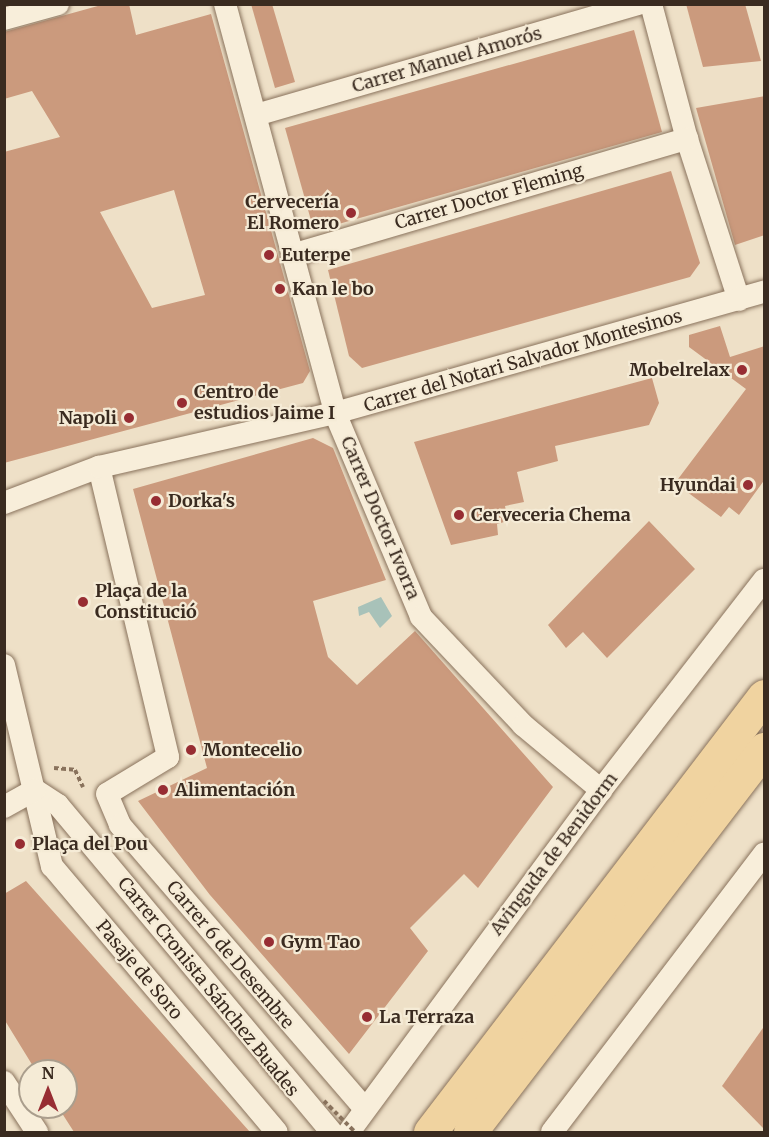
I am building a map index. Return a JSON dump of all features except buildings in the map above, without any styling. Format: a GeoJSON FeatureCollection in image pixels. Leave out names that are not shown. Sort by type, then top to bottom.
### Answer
{"type":"FeatureCollection","features":[{"type":"Feature","properties":{"kind":"main road"},"geometry":{"type":"LineString","coordinates":[[430,1132],[765,696]]}},
{"type":"Feature","properties":{"kind":"main road"},"geometry":{"type":"LineString","coordinates":[[470,1132],[765,749]]}},
{"type":"Feature","properties":{"kind":"street"},"geometry":{"type":"LineString","coordinates":[[4,19],[58,4]]}},
{"type":"Feature","properties":{"kind":"street","name":"Carrer Doctor Ivorra"},"geometry":{"type":"LineString","coordinates":[[225,4],[335,413],[421,617],[523,725],[601,790]]}},
{"type":"Feature","properties":{"kind":"street","name":"Carrer Manuel Amorós"},"geometry":{"type":"LineString","coordinates":[[256,115],[638,4]]}},
{"type":"Feature","properties":{"kind":"street"},"geometry":{"type":"LineString","coordinates":[[651,4],[687,139],[739,300]]}},
{"type":"Feature","properties":{"kind":"street","name":"Carrer Doctor Fleming"},"geometry":{"type":"LineString","coordinates":[[292,255],[687,139]]}},
{"type":"Feature","properties":{"kind":"street","name":"Carrer del Notari Salvador Montesinos"},"geometry":{"type":"LineString","coordinates":[[4,503],[99,468],[335,413],[765,292]]}},
{"type":"Feature","properties":{"kind":"street","name":"Carrer 6 de Desembre"},"geometry":{"type":"LineString","coordinates":[[99,468],[168,757],[107,794],[120,825],[364,1108]]}},
{"type":"Feature","properties":{"kind":"street","name":"Avinguda de Benidorm"},"geometry":{"type":"LineString","coordinates":[[349,1132],[364,1108],[601,790],[765,580]]}},
{"type":"Feature","properties":{"kind":"street"},"geometry":{"type":"LineString","coordinates":[[4,664],[35,790],[4,807]]}},
{"type":"Feature","properties":{"kind":"street","name":"Carrer Cronista Sánchez Buades"},"geometry":{"type":"LineString","coordinates":[[35,790],[58,805],[317,1106],[331,1132]]}},
{"type":"Feature","properties":{"kind":"street","name":"Pasaje de Soro"},"geometry":{"type":"LineString","coordinates":[[35,790],[52,866],[277,1132]]}},
{"type":"Feature","properties":{"kind":"street"},"geometry":{"type":"LineString","coordinates":[[552,1132],[765,854]]}},
{"type":"Feature","properties":{"kind":"street"},"geometry":{"type":"LineString","coordinates":[[4,1082],[37,1132]]}},
{"type":"Feature","properties":{"kind":"path"},"geometry":{"type":"LineString","coordinates":[[317,1106],[355,1132]]}},
{"type":"Feature","properties":{"kind":"water"},"geometry":{"type":"Polygon","coordinates":[[[381,597],[392,616],[380,628],[369,612],[359,616],[358,607],[381,597]]]}},
{"type":"Feature","properties":{"kind":"place","name":"Cervecería El Romero"},"geometry":{"type":"Point","coordinates":[351,213]}},
{"type":"Feature","properties":{"kind":"place","name":"Euterpe"},"geometry":{"type":"Point","coordinates":[269,255]}},
{"type":"Feature","properties":{"kind":"place","name":"Kan le bo"},"geometry":{"type":"Point","coordinates":[280,289]}},
{"type":"Feature","properties":{"kind":"place","name":"Mobelrelax"},"geometry":{"type":"Point","coordinates":[742,370]}},
{"type":"Feature","properties":{"kind":"place","name":"Centro de estudios Jaime I"},"geometry":{"type":"Point","coordinates":[182,403]}},
{"type":"Feature","properties":{"kind":"place","name":"Napoli"},"geometry":{"type":"Point","coordinates":[129,418]}},
{"type":"Feature","properties":{"kind":"place","name":"Hyundai"},"geometry":{"type":"Point","coordinates":[748,485]}},
{"type":"Feature","properties":{"kind":"place","name":"Dorka's"},"geometry":{"type":"Point","coordinates":[156,501]}},
{"type":"Feature","properties":{"kind":"place","name":"Cerveceria Chema"},"geometry":{"type":"Point","coordinates":[459,515]}},
{"type":"Feature","properties":{"kind":"place","name":"Plaça de la Constitució"},"geometry":{"type":"Point","coordinates":[83,602]}},
{"type":"Feature","properties":{"kind":"place","name":"Montecelio"},"geometry":{"type":"Point","coordinates":[191,750]}},
{"type":"Feature","properties":{"kind":"place","name":"Alimentación"},"geometry":{"type":"Point","coordinates":[163,790]}},
{"type":"Feature","properties":{"kind":"place","name":"Plaça del Pou"},"geometry":{"type":"Point","coordinates":[20,844]}},
{"type":"Feature","properties":{"kind":"place","name":"Gym Tao"},"geometry":{"type":"Point","coordinates":[269,942]}},
{"type":"Feature","properties":{"kind":"place","name":"La Terraza"},"geometry":{"type":"Point","coordinates":[367,1017]}}]}
